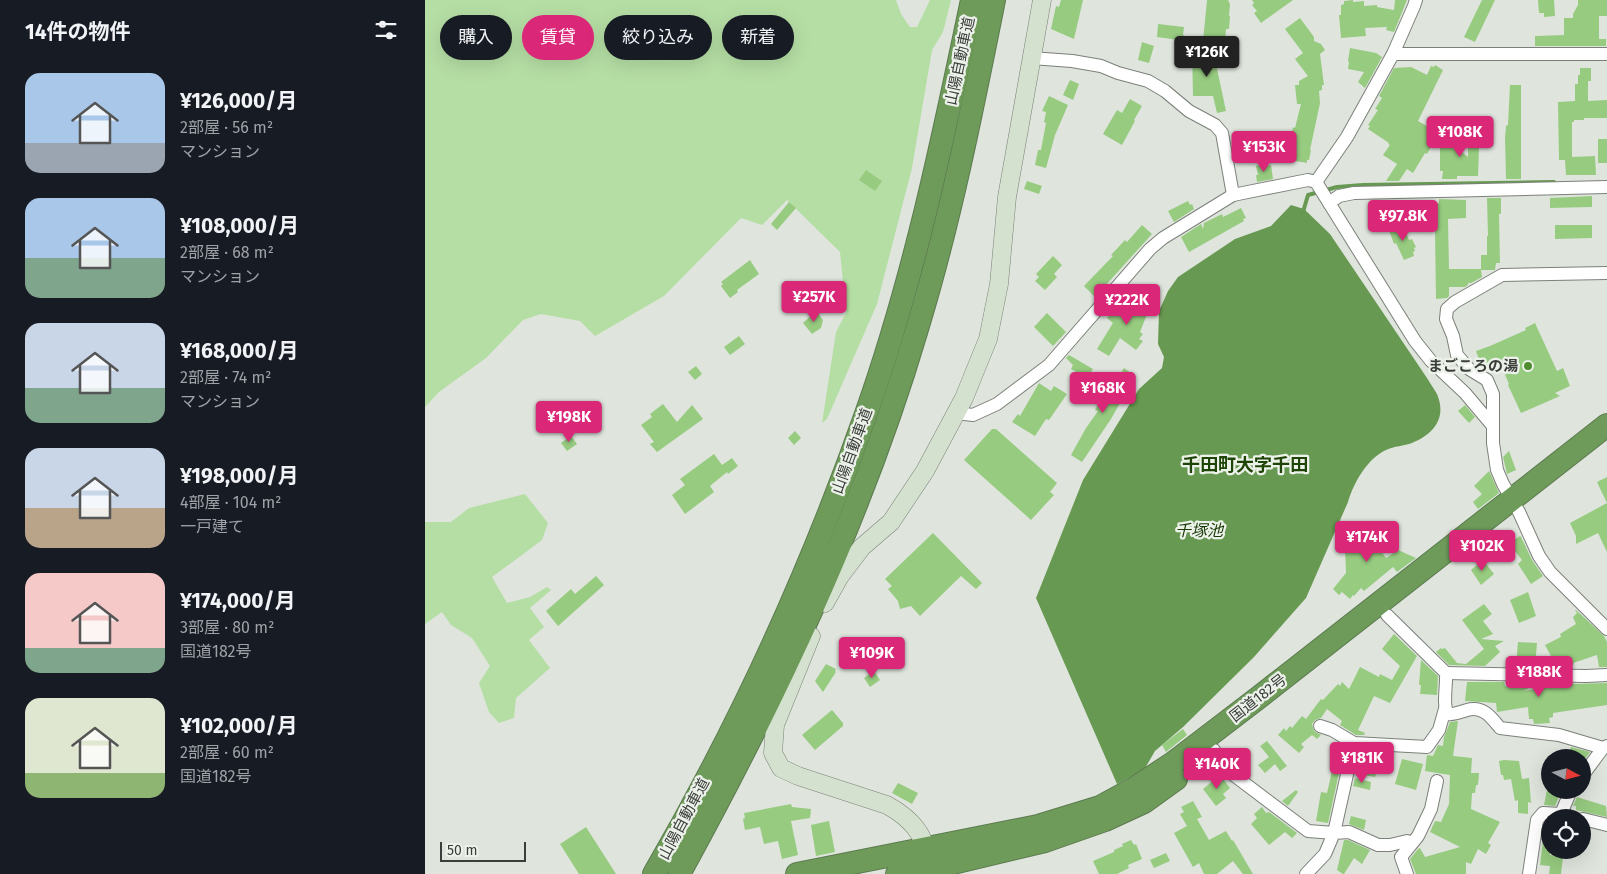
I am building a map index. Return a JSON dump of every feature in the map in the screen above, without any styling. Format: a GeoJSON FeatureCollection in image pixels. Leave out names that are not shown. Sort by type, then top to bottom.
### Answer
{"type":"FeatureCollection","features":[{"type":"Feature","properties":{"kind":"highway","name":"山陽自動車道"},"geometry":{"type":"LineString","coordinates":[[679,874],[725,789],[781,677],[842,508],[870,403],[896,321],[921,229],[944,135],[972,0]]}},
{"type":"Feature","properties":{"kind":"highway","name":"山陽自動車道"},"geometry":{"type":"LineString","coordinates":[[654,874],[706,779],[762,668],[805,573],[887,422],[917,329],[943,235],[966,141],[995,0]]}},
{"type":"Feature","properties":{"kind":"highway","name":"国道182号"},"geometry":{"type":"LineString","coordinates":[[797,874],[931,864],[1045,840],[1105,820],[1144,802],[1387,615],[1607,425]]}},
{"type":"Feature","properties":{"kind":"highway","name":"国道182号"},"geometry":{"type":"LineString","coordinates":[[897,874],[1100,807],[1135,788],[1173,763],[1516,505],[1607,445]]}},
{"type":"Feature","properties":{"kind":"street"},"geometry":{"type":"LineString","coordinates":[[931,864],[919,831],[899,812],[887,805],[797,776],[781,768],[773,753],[773,740],[775,725],[827,599],[839,576],[863,547],[891,522],[925,471],[964,398],[988,339],[999,284],[1007,197],[1042,0]]}},
{"type":"Feature","properties":{"kind":"street"},"geometry":{"type":"LineString","coordinates":[[1322,192],[1347,136],[1393,54],[1416,0]]}},
{"type":"Feature","properties":{"kind":"street"},"geometry":{"type":"LineString","coordinates":[[1393,54],[1607,54]]}},
{"type":"Feature","properties":{"kind":"street"},"geometry":{"type":"LineString","coordinates":[[1031,58],[1072,61],[1101,66],[1118,73],[1149,81],[1165,91],[1189,110],[1215,125],[1221,133],[1233,195]]}},
{"type":"Feature","properties":{"kind":"street"},"geometry":{"type":"LineString","coordinates":[[956,413],[973,414],[997,404],[1049,365],[1150,249],[1163,238],[1233,195],[1308,180],[1322,192],[1415,341],[1431,361],[1465,392],[1492,425]]}},
{"type":"Feature","properties":{"kind":"street"},"geometry":{"type":"LineString","coordinates":[[1322,192],[1339,196],[1354,193],[1607,187]]}},
{"type":"Feature","properties":{"kind":"street"},"geometry":{"type":"LineString","coordinates":[[1607,273],[1502,275],[1455,302],[1447,309],[1446,319],[1453,336],[1457,354],[1469,369],[1487,380],[1493,394],[1492,425],[1497,470],[1516,505],[1539,556],[1551,572],[1607,629]]}},
{"type":"Feature","properties":{"kind":"street"},"geometry":{"type":"LineString","coordinates":[[1320,726],[1332,730],[1354,743],[1427,747],[1439,730],[1445,710],[1446,673],[1387,615]]}},
{"type":"Feature","properties":{"kind":"street"},"geometry":{"type":"LineString","coordinates":[[1446,673],[1607,676]]}},
{"type":"Feature","properties":{"kind":"street"},"geometry":{"type":"LineString","coordinates":[[1445,710],[1447,714],[1454,715],[1470,708],[1487,712],[1501,728],[1559,735],[1605,747],[1591,765]]}},
{"type":"Feature","properties":{"kind":"street"},"geometry":{"type":"LineString","coordinates":[[1307,874],[1325,854],[1334,833],[1354,743]]}},
{"type":"Feature","properties":{"kind":"street"},"geometry":{"type":"LineString","coordinates":[[1214,750],[1223,767],[1307,831],[1349,832],[1378,845],[1390,846],[1407,841],[1411,844]]}},
{"type":"Feature","properties":{"kind":"street"},"geometry":{"type":"LineString","coordinates":[[1407,874],[1401,857],[1418,836],[1431,809],[1437,781]]}},
{"type":"Feature","properties":{"kind":"street"},"geometry":{"type":"LineString","coordinates":[[1529,874],[1537,820],[1541,815]]}},
{"type":"Feature","properties":{"kind":"street"},"geometry":{"type":"LineString","coordinates":[[1591,821],[1607,825]]}},
{"type":"Feature","properties":{"kind":"shaded area"},"geometry":{"type":"Polygon","coordinates":[[[425,0],[896,0],[901,14],[910,27],[917,27],[930,0],[951,0],[943,32],[932,50],[912,168],[877,304],[827,419],[822,423],[836,332],[846,313],[840,252],[787,200],[762,225],[741,218],[664,296],[595,336],[580,321],[541,314],[523,320],[486,358],[439,392],[425,407],[425,0]]]}},
{"type":"Feature","properties":{"kind":"shaded area"},"geometry":{"type":"Polygon","coordinates":[[[525,494],[548,523],[542,540],[492,577],[507,603],[530,597],[547,587],[551,590],[530,608],[544,627],[529,640],[550,668],[516,698],[514,718],[499,723],[489,712],[479,683],[490,666],[472,638],[451,625],[442,612],[425,624],[425,522],[451,522],[469,508],[525,494]]]}},
{"type":"Feature","properties":{"kind":"water","name":"千塚池"},"geometry":{"type":"Polygon","coordinates":[[[1291,205],[1304,209],[1330,234],[1437,394],[1440,403],[1439,418],[1437,424],[1427,435],[1412,443],[1386,450],[1367,465],[1354,487],[1306,598],[1254,657],[1183,727],[1155,751],[1144,770],[1117,784],[1036,598],[1083,480],[1139,389],[1162,368],[1164,357],[1158,344],[1159,311],[1168,291],[1178,277],[1235,239],[1271,226],[1291,205]]]}},
{"type":"Feature","properties":{"kind":"building"},"geometry":{"type":"Polygon","coordinates":[[[1061,0],[1083,0],[1074,39],[1051,29],[1056,6],[1059,7],[1061,0]]]}},
{"type":"Feature","properties":{"kind":"building"},"geometry":{"type":"Polygon","coordinates":[[[1207,0],[1228,0],[1230,4],[1229,29],[1226,29],[1225,43],[1203,41],[1207,0]]]}},
{"type":"Feature","properties":{"kind":"building"},"geometry":{"type":"Polygon","coordinates":[[[1252,0],[1293,0],[1261,23],[1254,13],[1257,11],[1252,5],[1254,3],[1252,0]]]}},
{"type":"Feature","properties":{"kind":"building"},"geometry":{"type":"Polygon","coordinates":[[[1353,0],[1353,2],[1364,1],[1364,6],[1377,5],[1377,7],[1394,10],[1395,0],[1407,0],[1394,32],[1386,30],[1387,27],[1365,28],[1366,36],[1341,38],[1339,15],[1341,15],[1341,5],[1344,4],[1344,1],[1353,0]]]}},
{"type":"Feature","properties":{"kind":"building"},"geometry":{"type":"Polygon","coordinates":[[[1482,0],[1495,0],[1475,42],[1464,37],[1482,0]]]}},
{"type":"Feature","properties":{"kind":"building"},"geometry":{"type":"Polygon","coordinates":[[[1538,0],[1554,0],[1555,16],[1544,17],[1544,13],[1539,13],[1538,0]]]}},
{"type":"Feature","properties":{"kind":"building"},"geometry":{"type":"Polygon","coordinates":[[[1578,0],[1607,0],[1607,16],[1599,16],[1599,39],[1606,39],[1606,46],[1535,46],[1535,36],[1564,35],[1564,18],[1573,18],[1578,0]]]}},
{"type":"Feature","properties":{"kind":"building"},"geometry":{"type":"Polygon","coordinates":[[[1300,18],[1314,37],[1314,41],[1321,44],[1325,50],[1320,54],[1324,85],[1322,85],[1322,90],[1319,91],[1320,103],[1307,163],[1284,159],[1301,104],[1297,104],[1295,85],[1299,85],[1299,81],[1308,76],[1295,59],[1303,53],[1285,29],[1300,18]]]}},
{"type":"Feature","properties":{"kind":"building"},"geometry":{"type":"Polygon","coordinates":[[[1158,24],[1184,27],[1183,35],[1193,42],[1157,37],[1158,24]]]}},
{"type":"Feature","properties":{"kind":"building"},"geometry":{"type":"Polygon","coordinates":[[[1142,42],[1154,46],[1149,63],[1138,60],[1142,42]]]}},
{"type":"Feature","properties":{"kind":"building"},"geometry":{"type":"Polygon","coordinates":[[[1192,47],[1204,49],[1214,56],[1214,64],[1216,64],[1226,111],[1217,113],[1213,96],[1193,96],[1192,47]]]}},
{"type":"Feature","properties":{"kind":"building"},"geometry":{"type":"Polygon","coordinates":[[[1350,48],[1376,53],[1382,57],[1365,88],[1358,82],[1364,72],[1348,69],[1350,48]]]}},
{"type":"Feature","properties":{"kind":"building"},"geometry":{"type":"Polygon","coordinates":[[[1435,65],[1443,70],[1418,121],[1439,133],[1413,173],[1407,169],[1399,181],[1386,181],[1397,164],[1383,155],[1390,145],[1389,143],[1368,129],[1370,126],[1368,125],[1378,110],[1375,109],[1382,98],[1379,96],[1394,68],[1411,67],[1427,75],[1431,66],[1434,67],[1435,65]]]}},
{"type":"Feature","properties":{"kind":"building"},"geometry":{"type":"Polygon","coordinates":[[[1580,68],[1591,68],[1591,81],[1588,81],[1588,101],[1607,100],[1607,118],[1584,118],[1584,120],[1574,120],[1572,122],[1572,157],[1595,156],[1596,175],[1566,175],[1565,160],[1559,160],[1558,102],[1575,101],[1575,84],[1578,84],[1580,68]]]}},
{"type":"Feature","properties":{"kind":"building"},"geometry":{"type":"Polygon","coordinates":[[[1070,80],[1079,84],[1073,100],[1063,95],[1070,80]]]}},
{"type":"Feature","properties":{"kind":"building"},"geometry":{"type":"Polygon","coordinates":[[[1510,85],[1521,85],[1521,179],[1506,179],[1505,138],[1506,126],[1508,125],[1510,85]]]}},
{"type":"Feature","properties":{"kind":"building"},"geometry":{"type":"Polygon","coordinates":[[[1049,96],[1068,105],[1055,135],[1046,168],[1035,165],[1038,150],[1041,150],[1046,123],[1044,122],[1046,112],[1042,111],[1049,96]]]}},
{"type":"Feature","properties":{"kind":"building"},"geometry":{"type":"Polygon","coordinates":[[[1130,99],[1142,106],[1122,145],[1103,134],[1117,110],[1122,113],[1130,99]]]}},
{"type":"Feature","properties":{"kind":"building"},"geometry":{"type":"Polygon","coordinates":[[[1440,134],[1468,157],[1468,134],[1482,134],[1482,148],[1479,148],[1478,176],[1457,176],[1457,179],[1442,179],[1443,171],[1440,171],[1440,134]]]}},
{"type":"Feature","properties":{"kind":"building"},"geometry":{"type":"Polygon","coordinates":[[[1598,139],[1607,139],[1607,163],[1598,163],[1598,139]]]}},
{"type":"Feature","properties":{"kind":"building"},"geometry":{"type":"Polygon","coordinates":[[[1267,163],[1267,166],[1271,165],[1273,179],[1257,182],[1256,166],[1267,163]]]}},
{"type":"Feature","properties":{"kind":"building"},"geometry":{"type":"Polygon","coordinates":[[[866,170],[882,181],[875,191],[859,180],[866,170]]]}},
{"type":"Feature","properties":{"kind":"building"},"geometry":{"type":"Polygon","coordinates":[[[1027,181],[1042,186],[1039,194],[1024,189],[1027,181]]]}},
{"type":"Feature","properties":{"kind":"building"},"geometry":{"type":"Polygon","coordinates":[[[1592,196],[1592,207],[1550,208],[1550,198],[1592,196]]]}},
{"type":"Feature","properties":{"kind":"building"},"geometry":{"type":"Polygon","coordinates":[[[1487,198],[1501,198],[1501,214],[1499,214],[1500,263],[1496,263],[1495,270],[1481,270],[1482,277],[1468,283],[1465,287],[1449,287],[1449,296],[1447,298],[1436,299],[1434,204],[1439,203],[1439,199],[1466,200],[1466,218],[1448,219],[1449,269],[1481,269],[1481,255],[1487,255],[1487,198]]]}},
{"type":"Feature","properties":{"kind":"building"},"geometry":{"type":"Polygon","coordinates":[[[1188,201],[1194,209],[1174,222],[1168,211],[1188,201]]]}},
{"type":"Feature","properties":{"kind":"building"},"geometry":{"type":"Polygon","coordinates":[[[789,202],[796,208],[777,230],[771,224],[789,202]]]}},
{"type":"Feature","properties":{"kind":"building"},"geometry":{"type":"Polygon","coordinates":[[[1241,208],[1246,218],[1243,219],[1244,221],[1189,252],[1181,237],[1201,224],[1203,229],[1204,223],[1222,214],[1223,217],[1241,208]]]}},
{"type":"Feature","properties":{"kind":"building"},"geometry":{"type":"Polygon","coordinates":[[[1142,225],[1152,234],[1095,297],[1084,286],[1113,256],[1111,255],[1125,240],[1127,242],[1142,225]]]}},
{"type":"Feature","properties":{"kind":"building"},"geometry":{"type":"Polygon","coordinates":[[[1403,225],[1409,240],[1412,239],[1416,247],[1413,252],[1414,256],[1404,260],[1396,243],[1394,244],[1389,230],[1403,225]]]}},
{"type":"Feature","properties":{"kind":"building"},"geometry":{"type":"Polygon","coordinates":[[[1555,225],[1592,225],[1592,238],[1555,239],[1555,225]]]}},
{"type":"Feature","properties":{"kind":"building"},"geometry":{"type":"Polygon","coordinates":[[[1053,256],[1062,265],[1054,274],[1057,277],[1045,290],[1035,281],[1039,277],[1036,274],[1053,256]]]}},
{"type":"Feature","properties":{"kind":"building"},"geometry":{"type":"Polygon","coordinates":[[[750,260],[759,274],[737,290],[738,292],[730,298],[721,286],[723,284],[721,282],[750,260]]]}},
{"type":"Feature","properties":{"kind":"building"},"geometry":{"type":"Polygon","coordinates":[[[1137,293],[1153,299],[1140,332],[1143,334],[1139,339],[1143,341],[1136,350],[1120,338],[1109,356],[1097,349],[1113,323],[1107,318],[1114,310],[1124,319],[1137,293]]]}},
{"type":"Feature","properties":{"kind":"building"},"geometry":{"type":"Polygon","coordinates":[[[816,311],[823,320],[821,328],[812,334],[803,323],[816,311]]]}},
{"type":"Feature","properties":{"kind":"building"},"geometry":{"type":"Polygon","coordinates":[[[1047,313],[1066,332],[1053,346],[1034,327],[1047,313]]]}},
{"type":"Feature","properties":{"kind":"building","name":"まごころの湯"},"geometry":{"type":"Polygon","coordinates":[[[1535,323],[1557,371],[1563,368],[1570,386],[1555,393],[1560,396],[1521,413],[1498,358],[1481,365],[1476,351],[1526,330],[1525,328],[1535,323]]]}},
{"type":"Feature","properties":{"kind":"building"},"geometry":{"type":"Polygon","coordinates":[[[739,336],[745,344],[730,355],[724,347],[739,336]]]}},
{"type":"Feature","properties":{"kind":"building"},"geometry":{"type":"Polygon","coordinates":[[[1069,355],[1093,369],[1087,378],[1071,369],[1073,365],[1066,358],[1069,355]]]}},
{"type":"Feature","properties":{"kind":"building"},"geometry":{"type":"Polygon","coordinates":[[[696,366],[702,374],[695,380],[688,372],[696,366]]]}},
{"type":"Feature","properties":{"kind":"building"},"geometry":{"type":"Polygon","coordinates":[[[1124,368],[1135,376],[1111,419],[1082,462],[1071,455],[1098,411],[1095,410],[1099,403],[1090,398],[1095,390],[1107,397],[1124,368]]]}},
{"type":"Feature","properties":{"kind":"building"},"geometry":{"type":"Polygon","coordinates":[[[1039,383],[1051,391],[1054,386],[1067,394],[1049,420],[1046,419],[1035,436],[1012,422],[1018,414],[1020,416],[1039,383]]]}},
{"type":"Feature","properties":{"kind":"building"},"geometry":{"type":"Polygon","coordinates":[[[663,404],[677,422],[692,405],[703,419],[657,452],[650,444],[654,442],[641,425],[652,417],[650,414],[663,404]]]}},
{"type":"Feature","properties":{"kind":"building"},"geometry":{"type":"Polygon","coordinates":[[[1465,405],[1475,417],[1469,423],[1458,411],[1465,405]]]}},
{"type":"Feature","properties":{"kind":"building"},"geometry":{"type":"Polygon","coordinates":[[[992,429],[996,429],[1057,483],[1050,492],[1054,495],[1031,520],[964,460],[992,429]]]}},
{"type":"Feature","properties":{"kind":"building"},"geometry":{"type":"Polygon","coordinates":[[[795,431],[801,438],[794,445],[788,438],[795,431]]]}},
{"type":"Feature","properties":{"kind":"building"},"geometry":{"type":"Polygon","coordinates":[[[571,436],[577,444],[567,451],[561,443],[571,436]]]}},
{"type":"Feature","properties":{"kind":"building"},"geometry":{"type":"Polygon","coordinates":[[[1509,451],[1516,470],[1507,474],[1503,457],[1509,451]]]}},
{"type":"Feature","properties":{"kind":"building"},"geometry":{"type":"Polygon","coordinates":[[[714,454],[722,465],[732,458],[738,466],[728,474],[727,472],[710,486],[714,492],[685,514],[672,495],[685,485],[680,479],[714,454]]]}},
{"type":"Feature","properties":{"kind":"building"},"geometry":{"type":"Polygon","coordinates":[[[1489,471],[1499,493],[1478,509],[1473,502],[1482,494],[1474,486],[1489,471]]]}},
{"type":"Feature","properties":{"kind":"building"},"geometry":{"type":"Polygon","coordinates":[[[1607,477],[1607,503],[1597,482],[1607,477]]]}},
{"type":"Feature","properties":{"kind":"building"},"geometry":{"type":"Polygon","coordinates":[[[1607,503],[1607,552],[1598,533],[1576,544],[1576,536],[1570,523],[1607,503]]]}},
{"type":"Feature","properties":{"kind":"building"},"geometry":{"type":"Polygon","coordinates":[[[1351,529],[1361,529],[1361,532],[1384,532],[1378,547],[1386,558],[1398,550],[1416,558],[1397,572],[1393,567],[1364,591],[1361,588],[1350,599],[1342,592],[1339,595],[1333,589],[1346,573],[1345,548],[1350,548],[1349,531],[1351,529]]]}},
{"type":"Feature","properties":{"kind":"building"},"geometry":{"type":"Polygon","coordinates":[[[933,533],[982,583],[976,589],[961,576],[920,616],[911,606],[900,609],[898,601],[888,589],[892,586],[885,579],[933,533]]]}},
{"type":"Feature","properties":{"kind":"building"},"geometry":{"type":"Polygon","coordinates":[[[1520,536],[1532,560],[1543,576],[1531,584],[1518,564],[1522,560],[1511,546],[1513,544],[1511,542],[1520,536]]]}},
{"type":"Feature","properties":{"kind":"building"},"geometry":{"type":"Polygon","coordinates":[[[1483,560],[1494,574],[1481,585],[1471,570],[1483,560]]]}},
{"type":"Feature","properties":{"kind":"building"},"geometry":{"type":"Polygon","coordinates":[[[596,576],[604,585],[558,626],[546,611],[571,589],[575,594],[596,576]]]}},
{"type":"Feature","properties":{"kind":"building"},"geometry":{"type":"Polygon","coordinates":[[[1528,592],[1536,616],[1519,623],[1510,600],[1528,592]]]}},
{"type":"Feature","properties":{"kind":"building"},"geometry":{"type":"Polygon","coordinates":[[[1484,604],[1492,614],[1483,621],[1493,634],[1481,639],[1504,641],[1495,646],[1500,652],[1485,666],[1449,665],[1436,652],[1441,648],[1445,648],[1457,663],[1466,664],[1484,649],[1462,620],[1484,604]]]}},
{"type":"Feature","properties":{"kind":"building"},"geometry":{"type":"Polygon","coordinates":[[[1575,610],[1604,636],[1607,642],[1607,667],[1599,667],[1597,655],[1573,663],[1568,667],[1557,667],[1545,645],[1561,637],[1560,634],[1576,624],[1573,617],[1577,613],[1575,610]]]}},
{"type":"Feature","properties":{"kind":"building"},"geometry":{"type":"Polygon","coordinates":[[[1394,634],[1417,656],[1390,703],[1374,696],[1358,730],[1365,733],[1364,735],[1356,735],[1340,725],[1342,721],[1327,709],[1321,718],[1315,720],[1312,724],[1314,731],[1321,735],[1317,739],[1312,735],[1301,744],[1304,747],[1299,753],[1278,735],[1284,728],[1286,731],[1290,726],[1292,728],[1302,716],[1306,719],[1321,699],[1323,700],[1338,684],[1340,686],[1342,682],[1349,689],[1360,667],[1379,677],[1380,674],[1392,680],[1400,666],[1382,649],[1394,634]]]}},
{"type":"Feature","properties":{"kind":"building"},"geometry":{"type":"Polygon","coordinates":[[[1518,642],[1537,643],[1535,667],[1516,666],[1518,642]]]}},
{"type":"Feature","properties":{"kind":"building"},"geometry":{"type":"Polygon","coordinates":[[[1421,660],[1438,676],[1437,695],[1420,694],[1421,660]]]}},
{"type":"Feature","properties":{"kind":"building"},"geometry":{"type":"Polygon","coordinates":[[[826,664],[836,669],[836,672],[823,692],[815,681],[826,664]]]}},
{"type":"Feature","properties":{"kind":"building"},"geometry":{"type":"Polygon","coordinates":[[[874,671],[880,680],[870,687],[864,678],[874,671]]]}},
{"type":"Feature","properties":{"kind":"building"},"geometry":{"type":"Polygon","coordinates":[[[1467,682],[1504,682],[1505,686],[1537,684],[1523,691],[1571,684],[1607,683],[1607,705],[1553,713],[1553,717],[1549,718],[1550,723],[1534,724],[1533,719],[1529,719],[1528,707],[1497,712],[1496,703],[1465,701],[1467,682]]]}},
{"type":"Feature","properties":{"kind":"building"},"geometry":{"type":"Polygon","coordinates":[[[832,710],[843,723],[843,726],[815,750],[802,735],[832,710]]]}},
{"type":"Feature","properties":{"kind":"building"},"geometry":{"type":"Polygon","coordinates":[[[1458,721],[1453,756],[1472,758],[1471,773],[1479,773],[1478,785],[1476,785],[1475,793],[1472,793],[1471,809],[1500,822],[1488,843],[1491,845],[1486,854],[1478,849],[1471,864],[1466,862],[1466,874],[1416,874],[1410,859],[1418,849],[1420,848],[1425,857],[1460,847],[1430,832],[1435,821],[1441,822],[1449,804],[1450,775],[1425,771],[1427,755],[1433,756],[1438,745],[1443,746],[1444,737],[1450,722],[1458,721]]]}},
{"type":"Feature","properties":{"kind":"building"},"geometry":{"type":"Polygon","coordinates":[[[1183,729],[1187,735],[1166,752],[1162,745],[1183,729]]]}},
{"type":"Feature","properties":{"kind":"building"},"geometry":{"type":"Polygon","coordinates":[[[1267,741],[1287,766],[1280,771],[1275,764],[1265,773],[1258,765],[1269,757],[1260,746],[1267,741]]]}},
{"type":"Feature","properties":{"kind":"building"},"geometry":{"type":"Polygon","coordinates":[[[1402,759],[1423,764],[1416,790],[1395,784],[1402,759]]]}},
{"type":"Feature","properties":{"kind":"building"},"geometry":{"type":"Polygon","coordinates":[[[1499,761],[1519,761],[1522,779],[1529,778],[1531,803],[1528,802],[1528,814],[1518,813],[1518,800],[1515,801],[1511,779],[1504,780],[1503,775],[1501,775],[1499,761]]]}},
{"type":"Feature","properties":{"kind":"building"},"geometry":{"type":"Polygon","coordinates":[[[1365,766],[1378,768],[1375,777],[1364,775],[1365,766]]]}},
{"type":"Feature","properties":{"kind":"building"},"geometry":{"type":"Polygon","coordinates":[[[1332,771],[1339,773],[1328,823],[1316,821],[1321,792],[1327,793],[1332,771]]]}},
{"type":"Feature","properties":{"kind":"building"},"geometry":{"type":"Polygon","coordinates":[[[1220,775],[1230,788],[1223,794],[1226,798],[1216,806],[1203,789],[1220,775]]]}},
{"type":"Feature","properties":{"kind":"building"},"geometry":{"type":"Polygon","coordinates":[[[1355,778],[1371,782],[1370,790],[1353,786],[1355,778]]]}},
{"type":"Feature","properties":{"kind":"building"},"geometry":{"type":"Polygon","coordinates":[[[898,783],[918,793],[912,804],[892,793],[898,783]]]}},
{"type":"Feature","properties":{"kind":"building"},"geometry":{"type":"Polygon","coordinates":[[[1296,790],[1298,792],[1288,806],[1282,801],[1296,790]]]}},
{"type":"Feature","properties":{"kind":"building"},"geometry":{"type":"Polygon","coordinates":[[[1545,799],[1558,799],[1555,806],[1544,805],[1545,799]]]}},
{"type":"Feature","properties":{"kind":"building"},"geometry":{"type":"Polygon","coordinates":[[[1576,799],[1583,799],[1606,806],[1607,817],[1591,813],[1591,809],[1576,809],[1576,806],[1573,806],[1576,799]]]}},
{"type":"Feature","properties":{"kind":"building"},"geometry":{"type":"Polygon","coordinates":[[[1193,801],[1202,817],[1197,819],[1209,840],[1226,831],[1253,874],[1243,874],[1233,861],[1217,874],[1204,874],[1199,863],[1193,867],[1174,833],[1187,826],[1180,814],[1184,812],[1181,807],[1193,801]]]}},
{"type":"Feature","properties":{"kind":"building"},"geometry":{"type":"Polygon","coordinates":[[[791,804],[792,807],[811,809],[810,818],[791,821],[798,855],[782,859],[778,841],[764,844],[760,827],[745,830],[743,819],[745,818],[744,813],[791,804]]]}},
{"type":"Feature","properties":{"kind":"building"},"geometry":{"type":"Polygon","coordinates":[[[1262,807],[1266,813],[1269,812],[1297,833],[1292,838],[1285,832],[1269,845],[1251,824],[1257,818],[1254,814],[1262,807]]]}},
{"type":"Feature","properties":{"kind":"building"},"geometry":{"type":"Polygon","coordinates":[[[1351,816],[1366,820],[1364,830],[1349,824],[1351,816]]]}},
{"type":"Feature","properties":{"kind":"building"},"geometry":{"type":"Polygon","coordinates":[[[829,821],[835,852],[816,856],[811,825],[829,821]]]}},
{"type":"Feature","properties":{"kind":"building"},"geometry":{"type":"Polygon","coordinates":[[[586,827],[616,874],[579,874],[560,844],[586,827]]]}},
{"type":"Feature","properties":{"kind":"building"},"geometry":{"type":"Polygon","coordinates":[[[1131,840],[1134,845],[1136,844],[1142,859],[1128,865],[1129,868],[1117,874],[1099,874],[1093,861],[1114,852],[1114,850],[1123,846],[1122,844],[1131,840]]]}},
{"type":"Feature","properties":{"kind":"building"},"geometry":{"type":"Polygon","coordinates":[[[1344,840],[1370,850],[1362,864],[1354,858],[1343,874],[1337,870],[1344,840]]]}},
{"type":"Feature","properties":{"kind":"building"},"geometry":{"type":"Polygon","coordinates":[[[1166,853],[1170,861],[1154,868],[1150,860],[1166,853]]]}},
{"type":"Feature","properties":{"kind":"building"},"geometry":{"type":"Polygon","coordinates":[[[1541,856],[1541,859],[1563,859],[1561,874],[1549,874],[1550,866],[1540,865],[1541,856]]]}},
{"type":"Feature","properties":{"kind":"waterway"},"geometry":{"type":"LineString","coordinates":[[1303,212],[1308,195],[1337,187],[1554,182]]}},
{"type":"Feature","properties":{"kind":"place","name":"まごころの湯"},"geometry":{"type":"Point","coordinates":[1528,366]}},
{"type":"Feature","properties":{"kind":"district","name":"千田町大字千田"},"geometry":{"type":"Point","coordinates":[1245,465]}}]}
